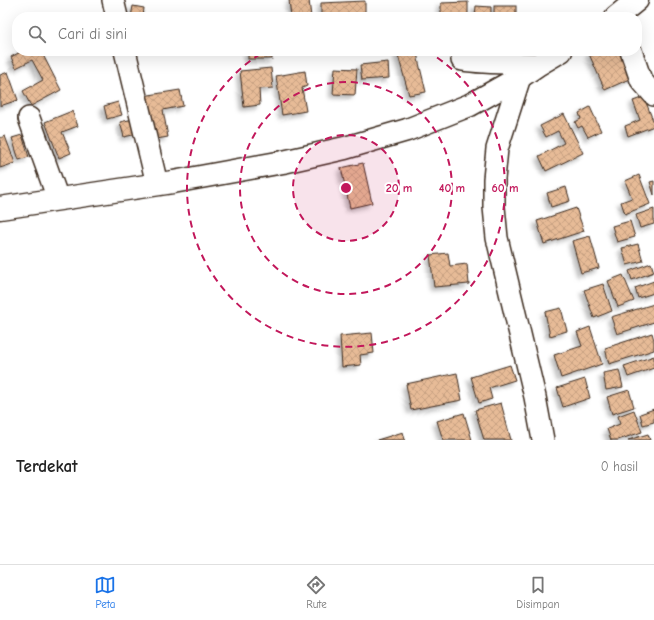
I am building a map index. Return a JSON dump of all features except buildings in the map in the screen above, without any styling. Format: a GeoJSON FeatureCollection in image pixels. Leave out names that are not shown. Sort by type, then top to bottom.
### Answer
{"type":"FeatureCollection","features":[{"type":"Feature","properties":{"kind":"highway"},"geometry":{"type":"LineString","coordinates":[[623,12],[637,0]]}},
{"type":"Feature","properties":{"kind":"highway"},"geometry":{"type":"LineString","coordinates":[[0,208],[157,184],[283,162],[345,148],[400,132],[470,105],[520,77],[553,56]]}},
{"type":"Feature","properties":{"kind":"street"},"geometry":{"type":"LineString","coordinates":[[113,0],[116,12]]}},
{"type":"Feature","properties":{"kind":"street"},"geometry":{"type":"LineString","coordinates":[[127,56],[157,184]]}},
{"type":"Feature","properties":{"kind":"street"},"geometry":{"type":"LineString","coordinates":[[634,56],[642,80],[654,95]]}},
{"type":"Feature","properties":{"kind":"street"},"geometry":{"type":"LineString","coordinates":[[462,60],[477,62],[539,64]]}},
{"type":"Feature","properties":{"kind":"street"},"geometry":{"type":"LineString","coordinates":[[520,77],[497,149],[494,180],[494,207],[497,238],[544,440]]}},
{"type":"Feature","properties":{"kind":"street"},"geometry":{"type":"LineString","coordinates":[[29,118],[58,199]]}}]}
